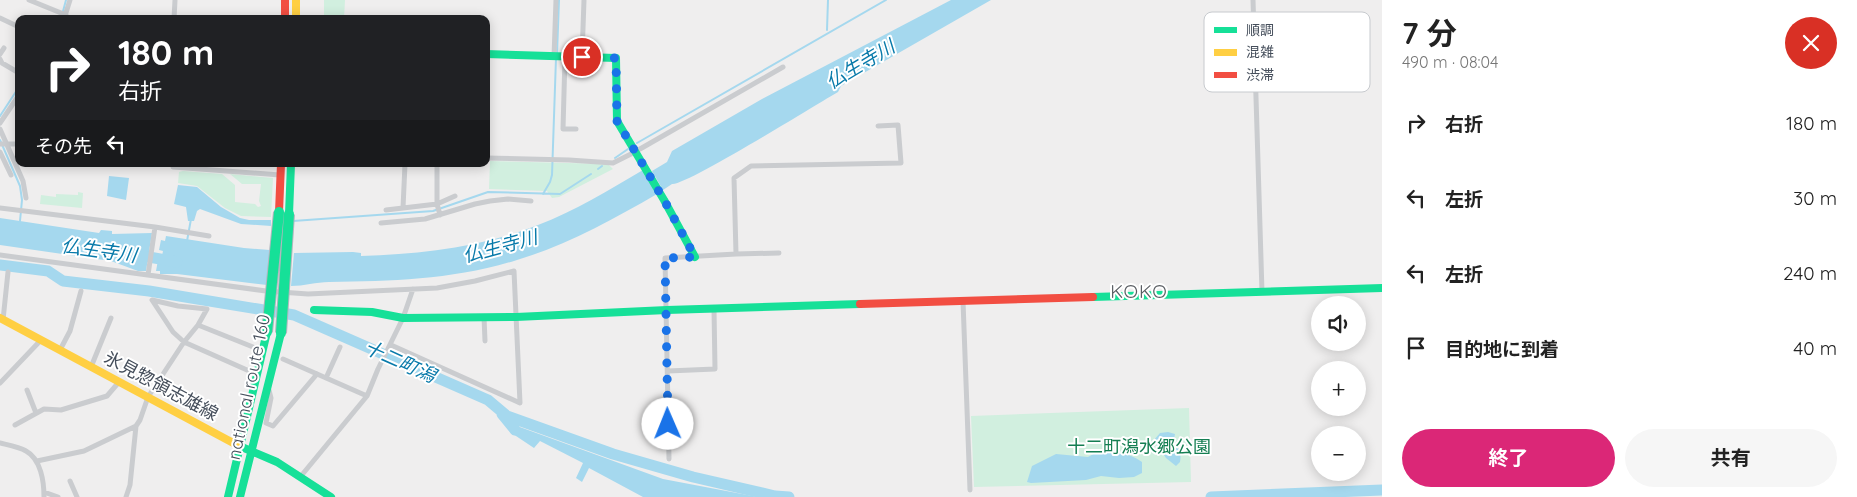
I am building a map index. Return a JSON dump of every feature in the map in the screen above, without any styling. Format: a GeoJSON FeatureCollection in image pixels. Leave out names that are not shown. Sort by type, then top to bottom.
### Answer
{"type":"FeatureCollection","features":[{"type":"Feature","properties":{"kind":"main road"},"geometry":{"type":"LineString","coordinates":[[285,0],[285,15]]}},
{"type":"Feature","properties":{"kind":"main road"},"geometry":{"type":"LineString","coordinates":[[296,0],[296,15]]}},
{"type":"Feature","properties":{"kind":"main road"},"geometry":{"type":"LineString","coordinates":[[490,54],[616,58],[617,121],[695,257]]}},
{"type":"Feature","properties":{"kind":"main road","name":"national route 160"},"geometry":{"type":"LineString","coordinates":[[228,497],[267,332],[291,167]]}},
{"type":"Feature","properties":{"kind":"main road","name":"national route 160"},"geometry":{"type":"LineString","coordinates":[[240,497],[281,333],[284,213],[281,169]]}},
{"type":"Feature","properties":{"kind":"main road"},"geometry":{"type":"LineString","coordinates":[[314,310],[372,312],[403,318],[516,317],[963,300],[1382,288]]}},
{"type":"Feature","properties":{"kind":"main road","name":"氷見惣領志雄線"},"geometry":{"type":"LineString","coordinates":[[1,319],[241,447],[253,451],[301,476],[331,497]]}},
{"type":"Feature","properties":{"kind":"street"},"geometry":{"type":"LineString","coordinates":[[29,0],[61,15]]}},
{"type":"Feature","properties":{"kind":"street"},"geometry":{"type":"LineString","coordinates":[[66,15],[70,0]]}},
{"type":"Feature","properties":{"kind":"street"},"geometry":{"type":"LineString","coordinates":[[174,15],[175,0]]}},
{"type":"Feature","properties":{"kind":"street"},"geometry":{"type":"LineString","coordinates":[[556,0],[563,129],[576,129]]}},
{"type":"Feature","properties":{"kind":"street"},"geometry":{"type":"LineString","coordinates":[[582,57],[584,0]]}},
{"type":"Feature","properties":{"kind":"street"},"geometry":{"type":"LineString","coordinates":[[0,18],[15,25]]}},
{"type":"Feature","properties":{"kind":"street"},"geometry":{"type":"LineString","coordinates":[[0,54],[4,48]]}},
{"type":"Feature","properties":{"kind":"street"},"geometry":{"type":"LineString","coordinates":[[0,59],[2,64],[15,71]]}},
{"type":"Feature","properties":{"kind":"street"},"geometry":{"type":"LineString","coordinates":[[640,149],[782,67]]}},
{"type":"Feature","properties":{"kind":"street"},"geometry":{"type":"LineString","coordinates":[[1256,92],[1262,292]]}},
{"type":"Feature","properties":{"kind":"street"},"geometry":{"type":"LineString","coordinates":[[0,123],[15,102]]}},
{"type":"Feature","properties":{"kind":"street"},"geometry":{"type":"LineString","coordinates":[[736,254],[734,178],[751,166],[901,163],[898,125],[878,126]]}},
{"type":"Feature","properties":{"kind":"street"},"geometry":{"type":"LineString","coordinates":[[0,130],[3,144],[15,166]]}},
{"type":"Feature","properties":{"kind":"street"},"geometry":{"type":"LineString","coordinates":[[0,152],[11,175]]}},
{"type":"Feature","properties":{"kind":"street"},"geometry":{"type":"LineString","coordinates":[[490,158],[613,163],[632,152]]}},
{"type":"Feature","properties":{"kind":"street"},"geometry":{"type":"LineString","coordinates":[[15,167],[23,181],[26,198]]}},
{"type":"Feature","properties":{"kind":"street"},"geometry":{"type":"LineString","coordinates":[[173,167],[281,169]]}},
{"type":"Feature","properties":{"kind":"street"},"geometry":{"type":"LineString","coordinates":[[403,208],[405,167]]}},
{"type":"Feature","properties":{"kind":"street"},"geometry":{"type":"LineString","coordinates":[[437,167],[437,204],[440,215]]}},
{"type":"Feature","properties":{"kind":"street"},"geometry":{"type":"LineString","coordinates":[[386,210],[437,204],[455,196]]}},
{"type":"Feature","properties":{"kind":"street"},"geometry":{"type":"LineString","coordinates":[[381,223],[440,215],[490,201],[531,201]]}},
{"type":"Feature","properties":{"kind":"street"},"geometry":{"type":"LineString","coordinates":[[0,208],[155,227],[209,236]]}},
{"type":"Feature","properties":{"kind":"street"},"geometry":{"type":"LineString","coordinates":[[148,275],[155,227]]}},
{"type":"Feature","properties":{"kind":"street"},"geometry":{"type":"LineString","coordinates":[[669,458],[665,258],[736,254],[779,254]]}},
{"type":"Feature","properties":{"kind":"street"},"geometry":{"type":"LineString","coordinates":[[0,255],[298,294],[437,288],[514,271],[520,403],[391,345]]}},
{"type":"Feature","properties":{"kind":"street"},"geometry":{"type":"LineString","coordinates":[[1,319],[8,272]]}},
{"type":"Feature","properties":{"kind":"street"},"geometry":{"type":"LineString","coordinates":[[301,476],[368,396],[378,369],[403,318],[412,290]]}},
{"type":"Feature","properties":{"kind":"street"},"geometry":{"type":"LineString","coordinates":[[60,350],[70,331],[81,291]]}},
{"type":"Feature","properties":{"kind":"street"},"geometry":{"type":"LineString","coordinates":[[126,497],[130,484],[136,426],[148,397],[184,342],[198,325],[207,309],[178,306],[152,300],[173,332],[184,342],[247,370]]}},
{"type":"Feature","properties":{"kind":"street"},"geometry":{"type":"LineString","coordinates":[[963,300],[970,490]]}},
{"type":"Feature","properties":{"kind":"street"},"geometry":{"type":"LineString","coordinates":[[668,371],[715,369],[714,309]]}},
{"type":"Feature","properties":{"kind":"street"},"geometry":{"type":"LineString","coordinates":[[484,317],[485,341]]}},
{"type":"Feature","properties":{"kind":"street"},"geometry":{"type":"LineString","coordinates":[[91,367],[111,318]]}},
{"type":"Feature","properties":{"kind":"street"},"geometry":{"type":"LineString","coordinates":[[198,325],[253,347]]}},
{"type":"Feature","properties":{"kind":"street"},"geometry":{"type":"LineString","coordinates":[[0,383],[41,340]]}},
{"type":"Feature","properties":{"kind":"street"},"geometry":{"type":"LineString","coordinates":[[326,378],[340,347]]}},
{"type":"Feature","properties":{"kind":"street"},"geometry":{"type":"LineString","coordinates":[[283,359],[368,396]]}},
{"type":"Feature","properties":{"kind":"street"},"geometry":{"type":"LineString","coordinates":[[268,387],[271,398],[266,423],[273,426],[318,374]]}},
{"type":"Feature","properties":{"kind":"street"},"geometry":{"type":"LineString","coordinates":[[15,425],[44,409],[61,410],[108,396],[119,382]]}},
{"type":"Feature","properties":{"kind":"street"},"geometry":{"type":"LineString","coordinates":[[27,390],[36,413]]}},
{"type":"Feature","properties":{"kind":"street"},"geometry":{"type":"LineString","coordinates":[[37,461],[84,451],[136,426]]}},
{"type":"Feature","properties":{"kind":"street"},"geometry":{"type":"LineString","coordinates":[[0,443],[27,451],[37,461],[44,495],[58,497]]}},
{"type":"Feature","properties":{"kind":"street"},"geometry":{"type":"LineString","coordinates":[[70,481],[77,497]]}},
{"type":"Feature","properties":{"kind":"green space"},"geometry":{"type":"Polygon","coordinates":[[[324,0],[345,0],[344,15],[324,15],[324,0]]]}},
{"type":"Feature","properties":{"kind":"green space"},"geometry":{"type":"Polygon","coordinates":[[[490,161],[608,164],[613,169],[559,197],[552,198],[547,191],[489,189],[490,161]]]}},
{"type":"Feature","properties":{"kind":"green space"},"geometry":{"type":"Polygon","coordinates":[[[179,172],[222,174],[235,185],[235,202],[255,204],[258,207],[261,206],[259,201],[261,184],[242,184],[230,174],[273,178],[271,217],[241,216],[225,208],[197,186],[178,183],[179,172]]]}},
{"type":"Feature","properties":{"kind":"green space"},"geometry":{"type":"Polygon","coordinates":[[[78,192],[83,193],[82,208],[40,204],[41,195],[56,197],[56,194],[78,195],[78,192]]]}},
{"type":"Feature","properties":{"kind":"green space","name":"十二町潟水郷公園"},"geometry":{"type":"Polygon","coordinates":[[[1189,408],[1191,482],[974,487],[971,416],[1189,408]]]}},
{"type":"Feature","properties":{"kind":"water"},"geometry":{"type":"Polygon","coordinates":[[[951,0],[991,0],[841,86],[838,92],[752,144],[700,173],[672,184],[663,190],[652,171],[667,162],[672,151],[762,99],[951,0]]]}},
{"type":"Feature","properties":{"kind":"water"},"geometry":{"type":"Polygon","coordinates":[[[643,170],[657,194],[589,231],[536,254],[470,272],[400,280],[324,282],[291,286],[294,253],[353,252],[361,253],[361,256],[384,255],[451,248],[495,239],[517,233],[565,213],[592,200],[643,170]]]}},
{"type":"Feature","properties":{"kind":"water"},"geometry":{"type":"Polygon","coordinates":[[[109,176],[129,178],[126,200],[107,196],[109,176]]]}},
{"type":"Feature","properties":{"kind":"water"},"geometry":{"type":"Polygon","coordinates":[[[178,185],[197,187],[221,207],[240,218],[271,220],[271,226],[241,224],[200,209],[197,211],[194,221],[188,221],[186,207],[174,204],[178,185]]]}},
{"type":"Feature","properties":{"kind":"water"},"geometry":{"type":"Polygon","coordinates":[[[0,218],[99,233],[101,230],[112,231],[112,234],[152,233],[146,271],[138,271],[111,261],[0,245],[0,218]]]}},
{"type":"Feature","properties":{"kind":"water"},"geometry":{"type":"Polygon","coordinates":[[[166,236],[270,250],[267,285],[177,274],[160,274],[160,271],[156,271],[158,260],[161,261],[163,251],[159,250],[161,240],[165,241],[166,236]]]}},
{"type":"Feature","properties":{"kind":"water"},"geometry":{"type":"Polygon","coordinates":[[[517,426],[663,479],[758,497],[643,497],[589,468],[582,482],[576,478],[583,463],[540,441],[534,448],[513,434],[517,426]]]}},
{"type":"Feature","properties":{"kind":"water"},"geometry":{"type":"Polygon","coordinates":[[[1168,432],[1175,434],[1174,438],[1181,457],[1180,462],[1176,466],[1166,458],[1154,440],[1160,433],[1168,432]]]}},
{"type":"Feature","properties":{"kind":"water"},"geometry":{"type":"Polygon","coordinates":[[[1097,452],[1132,456],[1142,462],[1142,473],[1134,477],[1101,476],[1086,480],[1027,482],[1032,466],[1056,454],[1088,457],[1097,452]]]}},
{"type":"Feature","properties":{"kind":"waterway"},"geometry":{"type":"LineString","coordinates":[[62,15],[66,0]]}},
{"type":"Feature","properties":{"kind":"waterway"},"geometry":{"type":"LineString","coordinates":[[557,54],[559,0]]}},
{"type":"Feature","properties":{"kind":"waterway"},"geometry":{"type":"LineString","coordinates":[[827,30],[828,0]]}},
{"type":"Feature","properties":{"kind":"waterway"},"geometry":{"type":"LineString","coordinates":[[637,143],[886,0]]}},
{"type":"Feature","properties":{"kind":"waterway"},"geometry":{"type":"LineString","coordinates":[[543,194],[552,175],[556,58]]}},
{"type":"Feature","properties":{"kind":"waterway"},"geometry":{"type":"LineString","coordinates":[[0,116],[15,93]]}},
{"type":"Feature","properties":{"kind":"waterway"},"geometry":{"type":"LineString","coordinates":[[0,140],[20,186],[22,200],[20,221]]}},
{"type":"Feature","properties":{"kind":"waterway"},"geometry":{"type":"LineString","coordinates":[[615,158],[628,149]]}},
{"type":"Feature","properties":{"kind":"waterway"},"geometry":{"type":"LineString","coordinates":[[598,169],[602,166]]}},
{"type":"Feature","properties":{"kind":"waterway"},"geometry":{"type":"LineString","coordinates":[[293,221],[433,211],[488,192],[560,194],[591,174]]}},
{"type":"Feature","properties":{"kind":"waterway"},"geometry":{"type":"LineString","coordinates":[[187,241],[191,219]]}},
{"type":"Feature","properties":{"kind":"waterway","name":"仏生寺川"},"geometry":{"type":"LineString","coordinates":[[138,255],[177,262]]}},
{"type":"Feature","properties":{"kind":"waterway","name":"十二町潟"},"geometry":{"type":"LineString","coordinates":[[0,265],[48,271],[63,281],[149,291],[294,315],[488,400],[507,416],[613,454],[693,477],[775,496],[789,497]]}},
{"type":"Feature","properties":{"kind":"waterway"},"geometry":{"type":"LineString","coordinates":[[502,414],[515,430]]}},
{"type":"Feature","properties":{"kind":"waterway","name":"十二町潟"},"geometry":{"type":"LineString","coordinates":[[1211,497],[1382,490]]}},
{"type":"Feature","properties":{"kind":"traffic: fast"},"geometry":{"type":"LineString","coordinates":[[490,54],[616,58],[617,121],[695,257]]}},
{"type":"Feature","properties":{"kind":"traffic: fast"},"geometry":{"type":"LineString","coordinates":[[289,214],[291,167]]}},
{"type":"Feature","properties":{"kind":"traffic: fast"},"geometry":{"type":"LineString","coordinates":[[267,332],[279,212]]}},
{"type":"Feature","properties":{"kind":"traffic: fast"},"geometry":{"type":"LineString","coordinates":[[281,333],[289,214]]}},
{"type":"Feature","properties":{"kind":"traffic: fast"},"geometry":{"type":"LineString","coordinates":[[1093,297],[1382,288]]}},
{"type":"Feature","properties":{"kind":"traffic: fast"},"geometry":{"type":"LineString","coordinates":[[314,310],[372,312],[403,318],[516,317],[860,304]]}},
{"type":"Feature","properties":{"kind":"traffic: fast"},"geometry":{"type":"LineString","coordinates":[[228,497],[267,332]]}},
{"type":"Feature","properties":{"kind":"traffic: fast"},"geometry":{"type":"LineString","coordinates":[[240,497],[281,333]]}},
{"type":"Feature","properties":{"kind":"traffic: fast"},"geometry":{"type":"LineString","coordinates":[[237,445],[277,462],[331,497]]}},
{"type":"Feature","properties":{"kind":"traffic: slow"},"geometry":{"type":"LineString","coordinates":[[296,0],[296,15]]}},
{"type":"Feature","properties":{"kind":"traffic: slow"},"geometry":{"type":"LineString","coordinates":[[0,318],[237,445]]}},
{"type":"Feature","properties":{"kind":"traffic: jam"},"geometry":{"type":"LineString","coordinates":[[285,0],[285,15]]}},
{"type":"Feature","properties":{"kind":"traffic: jam"},"geometry":{"type":"LineString","coordinates":[[279,212],[281,167]]}},
{"type":"Feature","properties":{"kind":"traffic: jam"},"geometry":{"type":"LineString","coordinates":[[860,304],[1093,297]]}},
{"type":"Feature","properties":{"kind":"district","name":"KOKO"},"geometry":{"type":"Point","coordinates":[1139,291]}},
{"type":"Feature","properties":{"kind":"route"},"geometry":{"type":"LineString","coordinates":[[582,57],[616,58],[615,107],[617,121],[695,257],[665,258],[668,424]]}}]}
